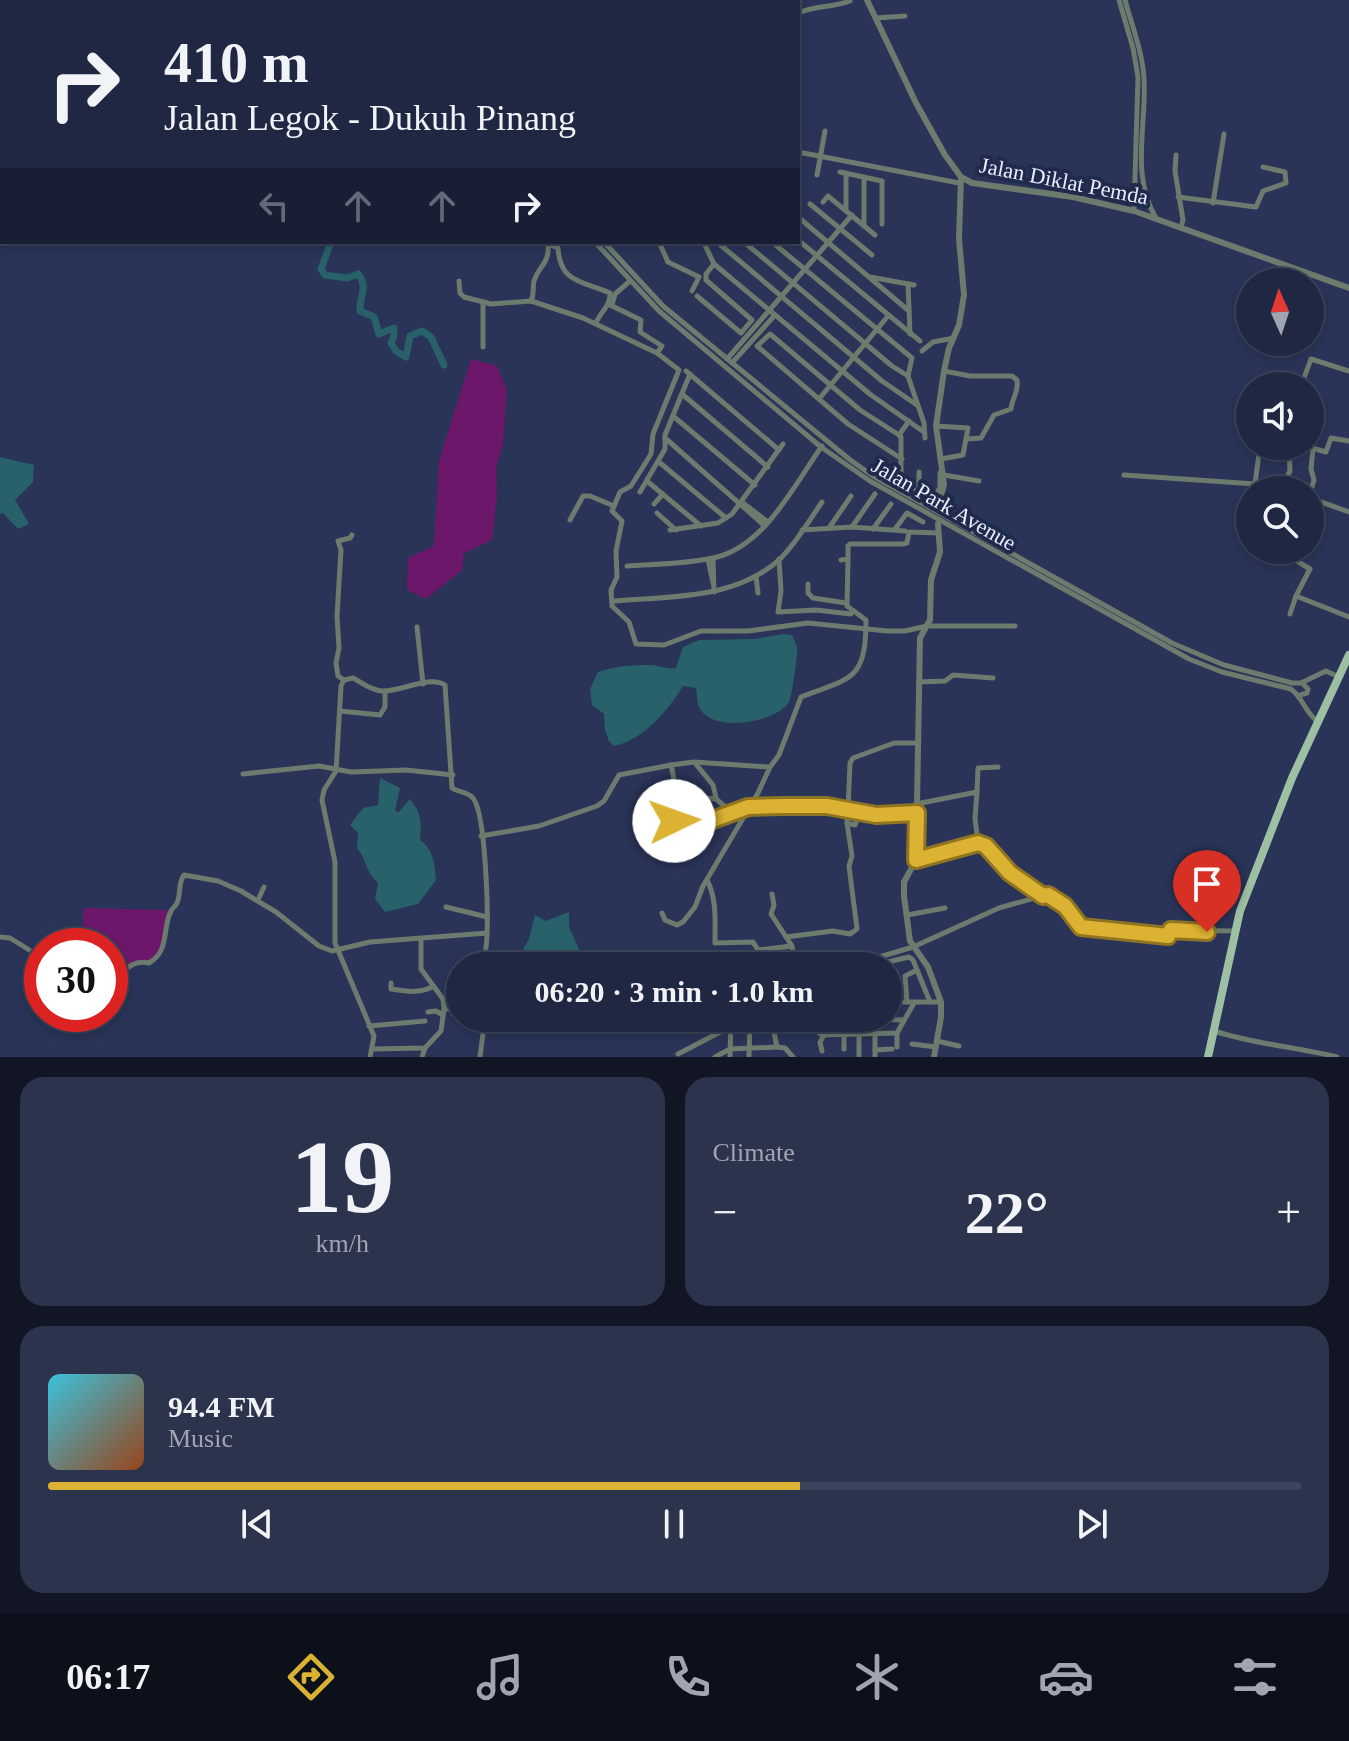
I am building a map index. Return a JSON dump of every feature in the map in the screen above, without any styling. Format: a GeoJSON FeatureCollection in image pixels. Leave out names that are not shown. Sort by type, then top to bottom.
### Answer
{"type":"FeatureCollection","features":[{"type":"Feature","properties":{"kind":"main road"},"geometry":{"type":"LineString","coordinates":[[1208,1057],[1235,931],[1271,828],[1349,655]]}},
{"type":"Feature","properties":{"kind":"street","name":"Jalan Diklat Pemda"},"geometry":{"type":"LineString","coordinates":[[867,0],[916,103],[960,180],[1073,197],[1134,211],[1349,288]]}},
{"type":"Feature","properties":{"kind":"street"},"geometry":{"type":"LineString","coordinates":[[1122,0],[1138,77],[1134,211]]}},
{"type":"Feature","properties":{"kind":"street"},"geometry":{"type":"LineString","coordinates":[[1122,0],[1140,47],[1144,101],[1141,164],[1145,195],[1156,218]]}},
{"type":"Feature","properties":{"kind":"street"},"geometry":{"type":"LineString","coordinates":[[800,12],[814,6],[831,7],[850,1]]}},
{"type":"Feature","properties":{"kind":"street"},"geometry":{"type":"LineString","coordinates":[[876,18],[905,16]]}},
{"type":"Feature","properties":{"kind":"street"},"geometry":{"type":"LineString","coordinates":[[817,175],[825,131]]}},
{"type":"Feature","properties":{"kind":"street"},"geometry":{"type":"LineString","coordinates":[[1213,203],[1224,134]]}},
{"type":"Feature","properties":{"kind":"street"},"geometry":{"type":"LineString","coordinates":[[800,152],[960,180],[959,239],[964,295],[959,325],[944,371],[936,426],[944,484],[938,509]]}},
{"type":"Feature","properties":{"kind":"street"},"geometry":{"type":"LineString","coordinates":[[1176,155],[1178,197],[1183,220],[1181,227]]}},
{"type":"Feature","properties":{"kind":"street"},"geometry":{"type":"LineString","coordinates":[[1178,197],[1256,207],[1263,191],[1286,183],[1285,172],[1263,167]]}},
{"type":"Feature","properties":{"kind":"street"},"geometry":{"type":"LineString","coordinates":[[846,210],[843,172],[882,181],[882,224]]}},
{"type":"Feature","properties":{"kind":"street"},"geometry":{"type":"LineString","coordinates":[[864,177],[864,226]]}},
{"type":"Feature","properties":{"kind":"street"},"geometry":{"type":"LineString","coordinates":[[823,202],[828,196],[875,235]]}},
{"type":"Feature","properties":{"kind":"street"},"geometry":{"type":"LineString","coordinates":[[810,204],[872,255]]}},
{"type":"Feature","properties":{"kind":"street"},"geometry":{"type":"LineString","coordinates":[[729,361],[750,331],[773,313],[852,215]]}},
{"type":"Feature","properties":{"kind":"street"},"geometry":{"type":"LineString","coordinates":[[800,219],[909,311]]}},
{"type":"Feature","properties":{"kind":"street"},"geometry":{"type":"LineString","coordinates":[[800,242],[920,341]]}},
{"type":"Feature","properties":{"kind":"street"},"geometry":{"type":"LineString","coordinates":[[531,301],[534,281],[546,262],[547,244]]}},
{"type":"Feature","properties":{"kind":"street"},"geometry":{"type":"LineString","coordinates":[[549,244],[558,248],[557,258],[565,274],[592,288],[608,292],[610,304]]}},
{"type":"Feature","properties":{"kind":"street","name":"Jalan Park Avenue"},"geometry":{"type":"LineString","coordinates":[[597,244],[701,342],[823,444],[872,479],[1169,649],[1274,682],[1300,695]]}},
{"type":"Feature","properties":{"kind":"street","name":"Jalan Park Avenue"},"geometry":{"type":"LineString","coordinates":[[605,244],[630,281],[659,311],[729,361],[823,444]]}},
{"type":"Feature","properties":{"kind":"street"},"geometry":{"type":"LineString","coordinates":[[660,244],[668,262],[699,277],[694,294],[741,333],[752,320],[706,280],[706,274],[714,264]]}},
{"type":"Feature","properties":{"kind":"street"},"geometry":{"type":"LineString","coordinates":[[706,244],[714,264],[871,395],[924,435],[908,376],[912,358],[774,244]]}},
{"type":"Feature","properties":{"kind":"street"},"geometry":{"type":"LineString","coordinates":[[719,244],[882,381],[917,405]]}},
{"type":"Feature","properties":{"kind":"street"},"geometry":{"type":"LineString","coordinates":[[746,244],[908,376]]}},
{"type":"Feature","properties":{"kind":"street"},"geometry":{"type":"LineString","coordinates":[[869,277],[911,284],[910,334]]}},
{"type":"Feature","properties":{"kind":"street"},"geometry":{"type":"LineString","coordinates":[[459,281],[461,295],[507,305],[531,301],[596,323],[657,353],[676,367],[678,372],[653,434],[651,454],[631,486],[620,492],[612,512],[622,521],[616,551],[617,577],[611,590],[612,606],[629,622],[636,644],[664,645],[701,631],[748,631],[808,623],[905,631],[927,626],[1015,626]]}},
{"type":"Feature","properties":{"kind":"street"},"geometry":{"type":"LineString","coordinates":[[596,323],[615,294],[630,281]]}},
{"type":"Feature","properties":{"kind":"street"},"geometry":{"type":"LineString","coordinates":[[483,302],[483,347]]}},
{"type":"Feature","properties":{"kind":"street"},"geometry":{"type":"LineString","coordinates":[[610,304],[641,320],[640,332],[662,346],[657,353]]}},
{"type":"Feature","properties":{"kind":"street"},"geometry":{"type":"LineString","coordinates":[[819,399],[888,316]]}},
{"type":"Feature","properties":{"kind":"street"},"geometry":{"type":"LineString","coordinates":[[898,490],[902,483],[902,459],[901,437],[860,410],[770,334],[757,346],[848,424],[902,459]]}},
{"type":"Feature","properties":{"kind":"street"},"geometry":{"type":"LineString","coordinates":[[922,351],[933,342],[954,338]]}},
{"type":"Feature","properties":{"kind":"street"},"geometry":{"type":"LineString","coordinates":[[1306,372],[1311,359],[1349,371]]}},
{"type":"Feature","properties":{"kind":"street"},"geometry":{"type":"LineString","coordinates":[[944,371],[970,376],[1017,378],[1018,389],[1011,409],[994,415],[981,438],[967,439]]}},
{"type":"Feature","properties":{"kind":"street"},"geometry":{"type":"LineString","coordinates":[[640,492],[665,449],[665,438],[688,373],[781,447],[742,503],[718,523],[673,530],[657,513]]}},
{"type":"Feature","properties":{"kind":"street"},"geometry":{"type":"LineString","coordinates":[[682,394],[768,467]]}},
{"type":"Feature","properties":{"kind":"street"},"geometry":{"type":"LineString","coordinates":[[673,415],[755,485]]}},
{"type":"Feature","properties":{"kind":"street"},"geometry":{"type":"LineString","coordinates":[[899,435],[909,421]]}},
{"type":"Feature","properties":{"kind":"street"},"geometry":{"type":"LineString","coordinates":[[936,426],[966,426],[963,455],[941,459]]}},
{"type":"Feature","properties":{"kind":"street"},"geometry":{"type":"LineString","coordinates":[[665,438],[767,524]]}},
{"type":"Feature","properties":{"kind":"street"},"geometry":{"type":"LineString","coordinates":[[1324,452],[1331,438],[1349,441]]}},
{"type":"Feature","properties":{"kind":"street"},"geometry":{"type":"LineString","coordinates":[[627,566],[710,559],[745,546],[767,524],[823,444]]}},
{"type":"Feature","properties":{"kind":"street"},"geometry":{"type":"LineString","coordinates":[[659,462],[726,518]]}},
{"type":"Feature","properties":{"kind":"street"},"geometry":{"type":"LineString","coordinates":[[919,472],[919,493]]}},
{"type":"Feature","properties":{"kind":"street"},"geometry":{"type":"LineString","coordinates":[[902,483],[928,498],[935,497],[942,474]]}},
{"type":"Feature","properties":{"kind":"street"},"geometry":{"type":"LineString","coordinates":[[942,474],[979,481]]}},
{"type":"Feature","properties":{"kind":"street"},"geometry":{"type":"LineString","coordinates":[[1124,475],[1236,483]]}},
{"type":"Feature","properties":{"kind":"street","name":"Jalan Park Avenue"},"geometry":{"type":"LineString","coordinates":[[872,479],[898,490],[1211,664]]}},
{"type":"Feature","properties":{"kind":"street"},"geometry":{"type":"LineString","coordinates":[[648,482],[702,527]]}},
{"type":"Feature","properties":{"kind":"street"},"geometry":{"type":"LineString","coordinates":[[654,504],[663,494]]}},
{"type":"Feature","properties":{"kind":"street"},"geometry":{"type":"LineString","coordinates":[[852,527],[875,494]]}},
{"type":"Feature","properties":{"kind":"street"},"geometry":{"type":"LineString","coordinates":[[570,520],[583,496],[614,506]]}},
{"type":"Feature","properties":{"kind":"street"},"geometry":{"type":"LineString","coordinates":[[829,528],[851,496]]}},
{"type":"Feature","properties":{"kind":"street"},"geometry":{"type":"LineString","coordinates":[[615,601],[714,588],[756,576],[779,559],[822,502]]}},
{"type":"Feature","properties":{"kind":"street"},"geometry":{"type":"LineString","coordinates":[[1324,502],[1349,512]]}},
{"type":"Feature","properties":{"kind":"street"},"geometry":{"type":"LineString","coordinates":[[873,529],[891,504]]}},
{"type":"Feature","properties":{"kind":"street"},"geometry":{"type":"LineString","coordinates":[[895,530],[907,513],[923,522]]}},
{"type":"Feature","properties":{"kind":"street"},"geometry":{"type":"LineString","coordinates":[[934,1057],[941,1002],[928,967],[913,947],[904,882],[916,860],[920,638],[930,616],[932,572],[940,552],[938,524]]}},
{"type":"Feature","properties":{"kind":"street"},"geometry":{"type":"LineString","coordinates":[[802,530],[852,527],[905,531]]}},
{"type":"Feature","properties":{"kind":"street"},"geometry":{"type":"LineString","coordinates":[[846,603],[844,559],[850,544],[903,544],[907,543],[909,532],[940,533]]}},
{"type":"Feature","properties":{"kind":"street"},"geometry":{"type":"LineString","coordinates":[[352,535],[338,541],[341,550],[337,616],[338,676],[344,680],[353,678],[373,689],[385,691],[439,682],[446,688],[453,790],[467,792],[476,801],[487,917],[486,952]]}},
{"type":"Feature","properties":{"kind":"street"},"geometry":{"type":"LineString","coordinates":[[710,559],[714,588]]}},
{"type":"Feature","properties":{"kind":"street"},"geometry":{"type":"LineString","coordinates":[[779,559],[781,591],[778,612],[851,614]]}},
{"type":"Feature","properties":{"kind":"street"},"geometry":{"type":"LineString","coordinates":[[1290,614],[1310,569],[1302,564]]}},
{"type":"Feature","properties":{"kind":"street"},"geometry":{"type":"LineString","coordinates":[[756,576],[758,593]]}},
{"type":"Feature","properties":{"kind":"street"},"geometry":{"type":"LineString","coordinates":[[662,913],[668,922],[676,925],[682,923],[695,907],[707,880],[779,755],[801,697],[835,686],[857,671],[866,630],[864,616],[846,603],[812,597],[808,584]]}},
{"type":"Feature","properties":{"kind":"street"},"geometry":{"type":"LineString","coordinates":[[1296,596],[1349,617]]}},
{"type":"Feature","properties":{"kind":"street"},"geometry":{"type":"LineString","coordinates":[[800,611],[802,601]]}},
{"type":"Feature","properties":{"kind":"street"},"geometry":{"type":"LineString","coordinates":[[417,627],[423,684]]}},
{"type":"Feature","properties":{"kind":"street","name":"Jalan Park Avenue"},"geometry":{"type":"LineString","coordinates":[[1274,682],[1301,683],[1326,671],[1339,677]]}},
{"type":"Feature","properties":{"kind":"street"},"geometry":{"type":"LineString","coordinates":[[919,682],[945,681],[953,675],[993,678]]}},
{"type":"Feature","properties":{"kind":"street"},"geometry":{"type":"LineString","coordinates":[[344,680],[336,771],[322,795],[335,862],[333,922],[336,951],[374,1036],[370,1057]]}},
{"type":"Feature","properties":{"kind":"street"},"geometry":{"type":"LineString","coordinates":[[1301,683],[1308,689],[1307,693],[1300,695],[1305,709],[1318,721]]}},
{"type":"Feature","properties":{"kind":"street"},"geometry":{"type":"LineString","coordinates":[[340,711],[380,715],[385,707],[385,691]]}},
{"type":"Feature","properties":{"kind":"street"},"geometry":{"type":"LineString","coordinates":[[786,937],[833,931],[850,934],[857,929],[847,823],[850,763],[853,758],[894,743],[919,743]]}},
{"type":"Feature","properties":{"kind":"street"},"geometry":{"type":"LineString","coordinates":[[481,836],[539,826],[601,804],[619,775],[694,762],[770,767]]}},
{"type":"Feature","properties":{"kind":"street"},"geometry":{"type":"LineString","coordinates":[[694,762],[713,785],[716,799]]}},
{"type":"Feature","properties":{"kind":"street"},"geometry":{"type":"LineString","coordinates":[[670,819],[675,795],[671,765]]}},
{"type":"Feature","properties":{"kind":"street"},"geometry":{"type":"LineString","coordinates":[[243,774],[322,767],[336,771],[406,770],[453,775]]}},
{"type":"Feature","properties":{"kind":"street"},"geometry":{"type":"LineString","coordinates":[[978,843],[975,818],[978,768],[998,767]]}},
{"type":"Feature","properties":{"kind":"street"},"geometry":{"type":"LineString","coordinates":[[916,804],[977,792]]}},
{"type":"Feature","properties":{"kind":"street"},"geometry":{"type":"LineString","coordinates":[[675,795],[716,799],[741,820]]}},
{"type":"Feature","properties":{"kind":"street"},"geometry":{"type":"LineString","coordinates":[[652,821],[707,822],[748,808],[810,805],[876,815],[917,813]]}},
{"type":"Feature","properties":{"kind":"street"},"geometry":{"type":"LineString","coordinates":[[847,823],[857,825],[860,813]]}},
{"type":"Feature","properties":{"kind":"street"},"geometry":{"type":"LineString","coordinates":[[916,860],[978,843],[986,846],[1010,873],[1043,896]]}},
{"type":"Feature","properties":{"kind":"street"},"geometry":{"type":"LineString","coordinates":[[128,966],[151,962],[159,956],[183,876],[218,881],[258,900],[319,946],[336,951],[370,942],[487,933]]}},
{"type":"Feature","properties":{"kind":"street"},"geometry":{"type":"LineString","coordinates":[[707,880],[715,907],[715,943],[750,941],[758,950],[792,946]]}},
{"type":"Feature","properties":{"kind":"street"},"geometry":{"type":"LineString","coordinates":[[258,900],[264,887]]}},
{"type":"Feature","properties":{"kind":"street"},"geometry":{"type":"LineString","coordinates":[[772,894],[774,905],[771,914],[793,952]]}},
{"type":"Feature","properties":{"kind":"street"},"geometry":{"type":"LineString","coordinates":[[892,952],[913,947],[999,908],[1048,895],[1059,901],[1081,927],[1168,936],[1171,930],[1235,931]]}},
{"type":"Feature","properties":{"kind":"street"},"geometry":{"type":"LineString","coordinates":[[446,907],[487,917]]}},
{"type":"Feature","properties":{"kind":"street"},"geometry":{"type":"LineString","coordinates":[[907,915],[945,908]]}},
{"type":"Feature","properties":{"kind":"street"},"geometry":{"type":"LineString","coordinates":[[0,937],[10,938],[24,947]]}},
{"type":"Feature","properties":{"kind":"street"},"geometry":{"type":"LineString","coordinates":[[421,939],[421,969],[444,1000],[441,1031],[425,1048],[422,1057]]}},
{"type":"Feature","properties":{"kind":"street"},"geometry":{"type":"LineString","coordinates":[[902,959],[910,957],[930,1002]]}},
{"type":"Feature","properties":{"kind":"street"},"geometry":{"type":"LineString","coordinates":[[874,1034],[875,1053],[894,1048],[911,1002],[905,976],[917,970]]}},
{"type":"Feature","properties":{"kind":"street"},"geometry":{"type":"LineString","coordinates":[[391,983],[391,989],[412,992],[432,987]]}},
{"type":"Feature","properties":{"kind":"street"},"geometry":{"type":"LineString","coordinates":[[902,1002],[941,1002]]}},
{"type":"Feature","properties":{"kind":"street"},"geometry":{"type":"LineString","coordinates":[[428,1012],[444,1012]]}},
{"type":"Feature","properties":{"kind":"street"},"geometry":{"type":"LineString","coordinates":[[369,1026],[425,1021]]}},
{"type":"Feature","properties":{"kind":"street"},"geometry":{"type":"LineString","coordinates":[[1213,1030],[1264,1044],[1296,1047],[1337,1057]]}},
{"type":"Feature","properties":{"kind":"street"},"geometry":{"type":"LineString","coordinates":[[480,1057],[483,1032]]}},
{"type":"Feature","properties":{"kind":"street"},"geometry":{"type":"LineString","coordinates":[[683,1054],[721,1032]]}},
{"type":"Feature","properties":{"kind":"street"},"geometry":{"type":"LineString","coordinates":[[730,1032],[730,1057]]}},
{"type":"Feature","properties":{"kind":"street"},"geometry":{"type":"LineString","coordinates":[[749,1057],[750,1032]]}},
{"type":"Feature","properties":{"kind":"street"},"geometry":{"type":"LineString","coordinates":[[774,1032],[777,1047]]}},
{"type":"Feature","properties":{"kind":"street"},"geometry":{"type":"LineString","coordinates":[[818,1032],[824,1035],[897,1033]]}},
{"type":"Feature","properties":{"kind":"street"},"geometry":{"type":"LineString","coordinates":[[822,1051],[820,1042],[824,1035]]}},
{"type":"Feature","properties":{"kind":"street"},"geometry":{"type":"LineString","coordinates":[[844,1035],[844,1049]]}},
{"type":"Feature","properties":{"kind":"street"},"geometry":{"type":"LineString","coordinates":[[859,1035],[859,1056]]}},
{"type":"Feature","properties":{"kind":"street"},"geometry":{"type":"LineString","coordinates":[[912,1044],[959,1046]]}},
{"type":"Feature","properties":{"kind":"street"},"geometry":{"type":"LineString","coordinates":[[715,1057],[730,1049],[777,1047],[785,1048],[793,1057]]}},
{"type":"Feature","properties":{"kind":"street"},"geometry":{"type":"LineString","coordinates":[[372,1049],[425,1048]]}},
{"type":"Feature","properties":{"kind":"shaded area"},"geometry":{"type":"Polygon","coordinates":[[[471,359],[497,366],[507,390],[503,444],[496,468],[497,496],[492,540],[464,553],[462,570],[426,599],[407,590],[408,558],[434,546],[439,461],[471,359]]]}},
{"type":"Feature","properties":{"kind":"shaded area"},"geometry":{"type":"Polygon","coordinates":[[[0,457],[34,465],[33,482],[15,500],[29,524],[18,529],[3,513],[0,514],[0,457]]]}},
{"type":"Feature","properties":{"kind":"shaded area"},"geometry":{"type":"Polygon","coordinates":[[[792,635],[797,651],[789,702],[782,709],[758,720],[716,721],[699,707],[696,688],[683,686],[645,731],[625,743],[614,746],[609,741],[604,714],[592,705],[590,689],[598,672],[636,665],[676,668],[683,647],[699,640],[755,639],[792,635]]]}},
{"type":"Feature","properties":{"kind":"shaded area"},"geometry":{"type":"Polygon","coordinates":[[[380,778],[400,788],[395,811],[399,812],[410,799],[419,813],[420,840],[431,852],[436,880],[418,904],[385,912],[375,899],[378,883],[357,848],[358,833],[350,825],[363,808],[378,805],[380,778]]]}},
{"type":"Feature","properties":{"kind":"shaded area"},"geometry":{"type":"Polygon","coordinates":[[[84,908],[167,910],[166,932],[158,954],[149,961],[132,962],[128,966],[128,928],[82,928],[84,908]]]}},
{"type":"Feature","properties":{"kind":"shaded area"},"geometry":{"type":"Polygon","coordinates":[[[569,912],[569,927],[580,952],[522,952],[529,939],[535,915],[546,921],[569,912]]]}},
{"type":"Feature","properties":{"kind":"waterway"},"geometry":{"type":"LineString","coordinates":[[330,244],[321,269],[325,275],[347,278],[358,274],[363,287],[360,311],[374,317],[379,334],[394,328],[391,343],[396,351],[406,357],[410,336],[422,331],[431,337],[444,365]]}},
{"type":"Feature","properties":{"kind":"route"},"geometry":{"type":"LineString","coordinates":[[674,821],[707,822],[748,807],[810,805],[876,815],[917,813],[916,860],[978,843],[994,853],[1010,873],[1043,896],[1048,895],[1059,901],[1078,926],[1168,936],[1171,930],[1207,932]]}}]}
